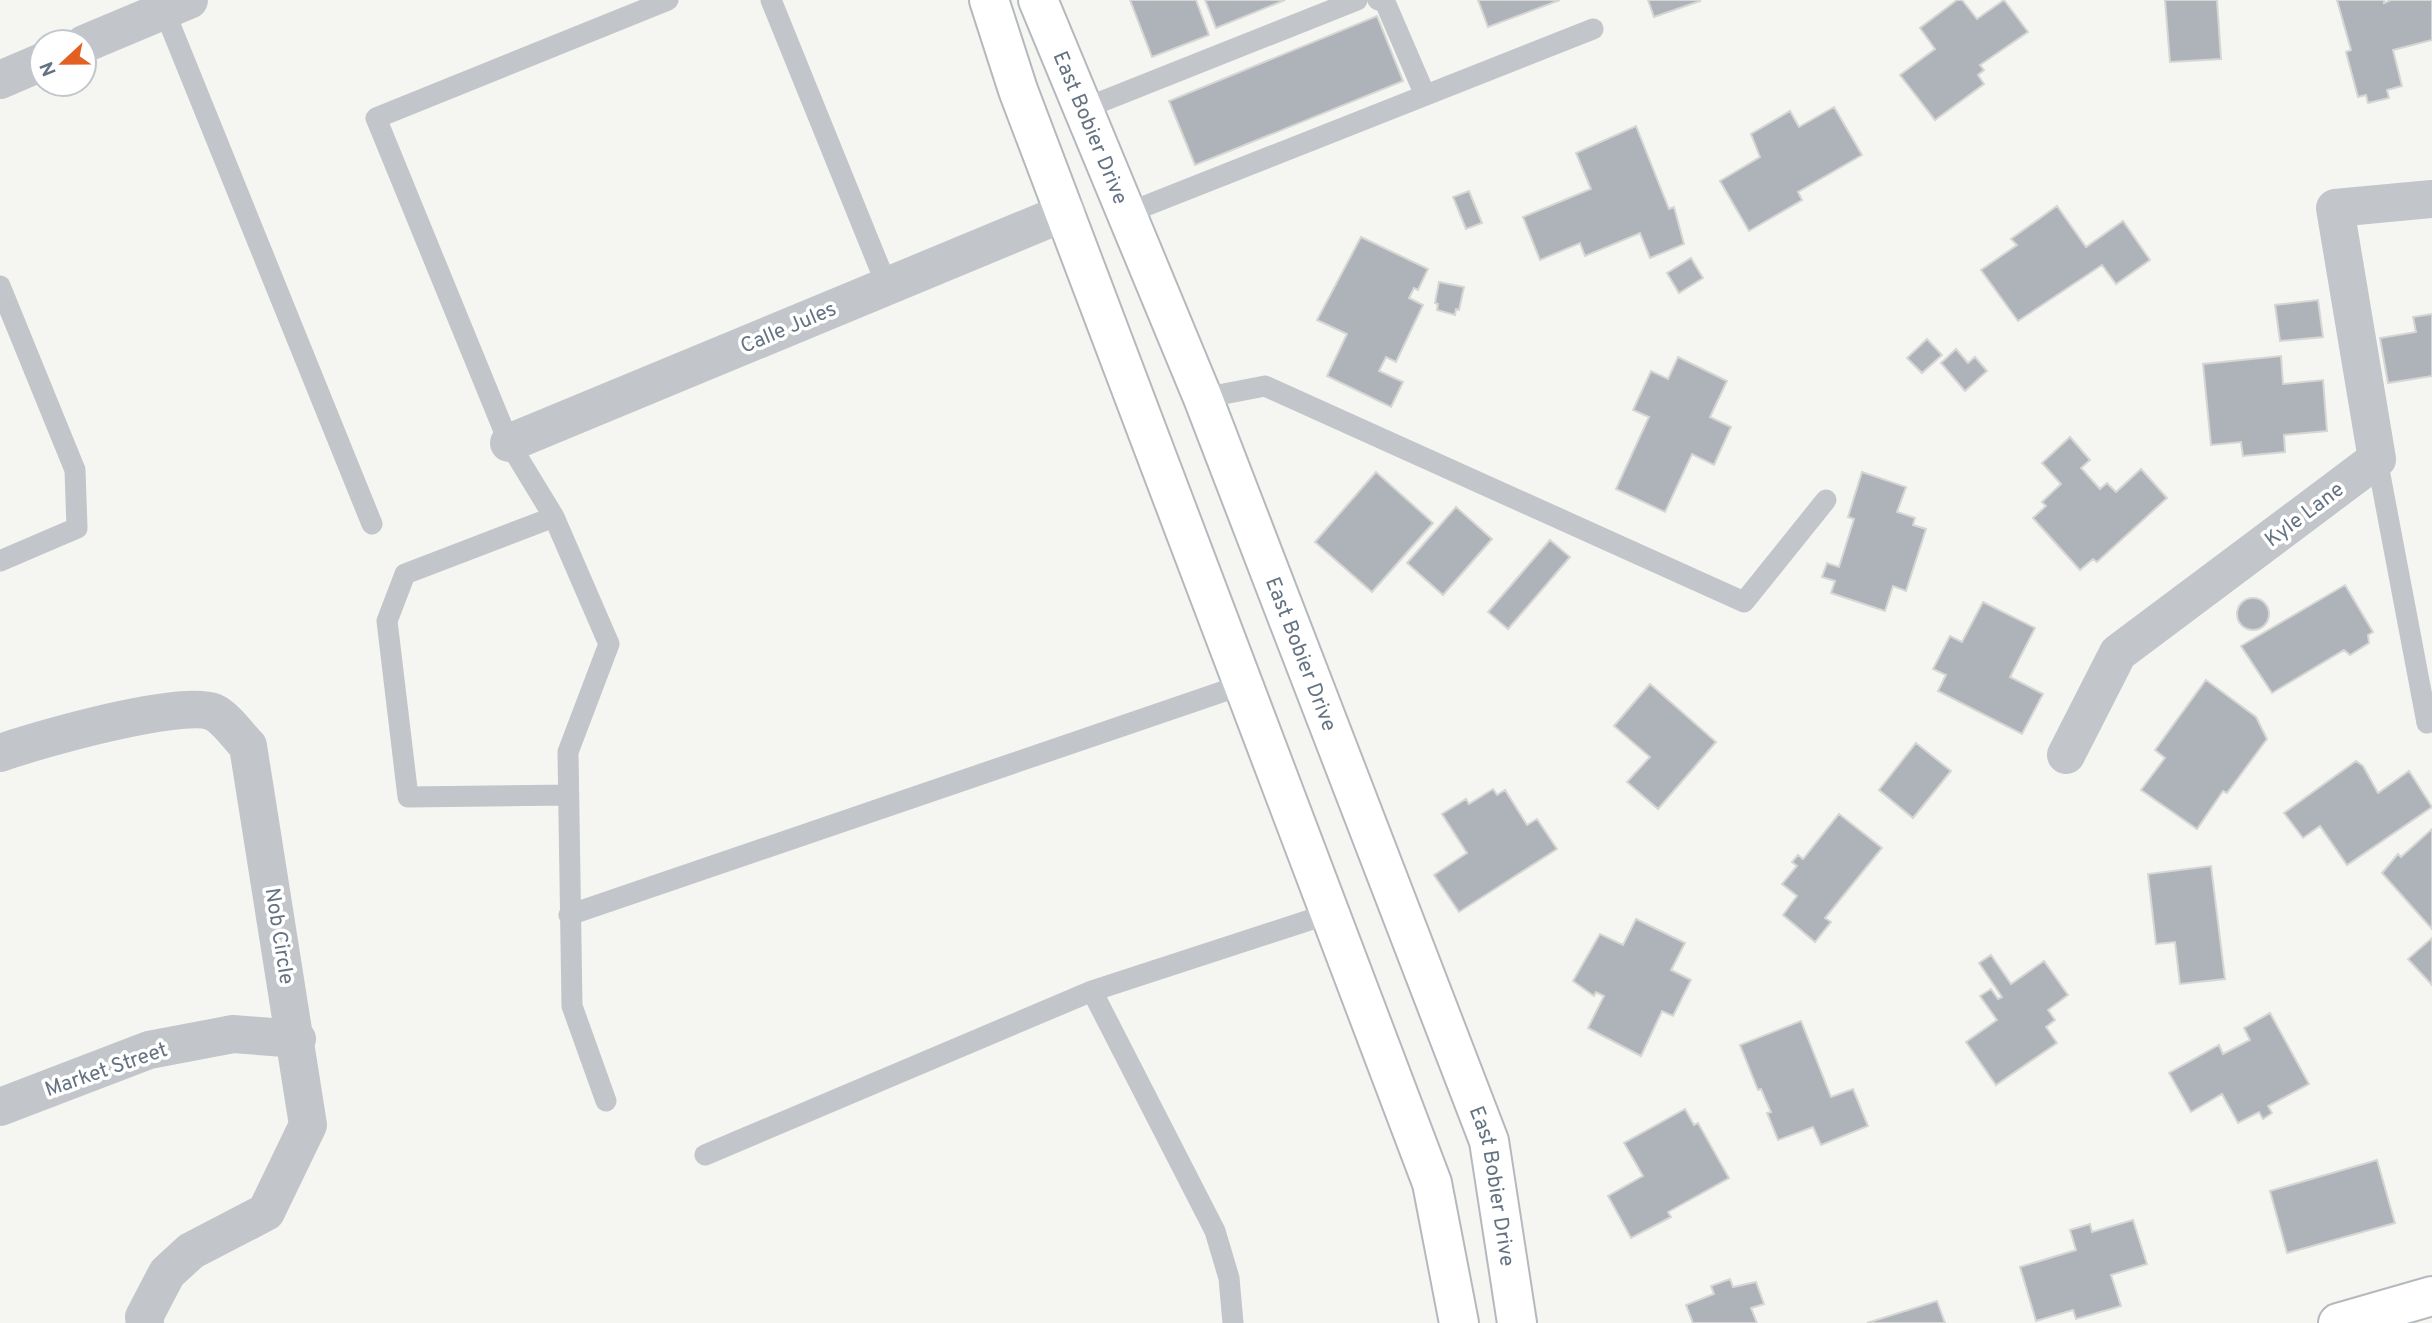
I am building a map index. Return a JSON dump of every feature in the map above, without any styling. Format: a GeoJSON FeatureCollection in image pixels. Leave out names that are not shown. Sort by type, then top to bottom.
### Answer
{"type":"FeatureCollection","features":[{"type":"Feature","properties":{"kind":"main road"},"geometry":{"type":"LineString","coordinates":[[989,0],[1018,90],[1432,1183],[1459,1323]]}},
{"type":"Feature","properties":{"kind":"main road","name":"East Bobier Drive"},"geometry":{"type":"LineString","coordinates":[[1038,0],[1203,398],[1489,1141],[1517,1323]]}},
{"type":"Feature","properties":{"kind":"main road"},"geometry":{"type":"LineString","coordinates":[[2338,1323],[2432,1296]]}},
{"type":"Feature","properties":{"kind":"street"},"geometry":{"type":"LineString","coordinates":[[98,38],[176,5]]}},
{"type":"Feature","properties":{"kind":"street"},"geometry":{"type":"LineString","coordinates":[[0,80],[28,68]]}},
{"type":"Feature","properties":{"kind":"street"},"geometry":{"type":"LineString","coordinates":[[2377,459],[2336,208],[2432,198]]}},
{"type":"Feature","properties":{"kind":"street","name":"Calle Jules"},"geometry":{"type":"LineString","coordinates":[[509,443],[1066,212]]}},
{"type":"Feature","properties":{"kind":"street","name":"Kyle Lane"},"geometry":{"type":"LineString","coordinates":[[2066,755],[2118,653],[2377,459]]}},
{"type":"Feature","properties":{"kind":"street","name":"Nob Circle"},"geometry":{"type":"LineString","coordinates":[[0,753],[44,738],[179,709],[214,713],[248,746],[297,1039],[308,1125],[266,1212],[191,1251],[167,1273],[144,1317],[145,1323]]}},
{"type":"Feature","properties":{"kind":"street","name":"Market Street"},"geometry":{"type":"LineString","coordinates":[[0,1107],[149,1050],[233,1034],[297,1039]]}},
{"type":"Feature","properties":{"kind":"lane"},"geometry":{"type":"LineString","coordinates":[[607,1101],[572,1006],[568,752],[609,644],[554,517],[509,443],[376,118],[668,0]]}},
{"type":"Feature","properties":{"kind":"lane"},"geometry":{"type":"LineString","coordinates":[[771,0],[887,286]]}},
{"type":"Feature","properties":{"kind":"lane"},"geometry":{"type":"LineString","coordinates":[[1083,109],[1357,0]]}},
{"type":"Feature","properties":{"kind":"lane"},"geometry":{"type":"LineString","coordinates":[[1378,0],[1385,2],[1425,95]]}},
{"type":"Feature","properties":{"kind":"lane"},"geometry":{"type":"LineString","coordinates":[[176,5],[372,524]]}},
{"type":"Feature","properties":{"kind":"lane"},"geometry":{"type":"LineString","coordinates":[[1125,214],[1593,29]]}},
{"type":"Feature","properties":{"kind":"lane"},"geometry":{"type":"LineString","coordinates":[[0,286],[8,329],[75,470],[77,528],[0,561]]}},
{"type":"Feature","properties":{"kind":"lane"},"geometry":{"type":"LineString","coordinates":[[1203,398],[1265,386],[1744,602],[1826,500]]}},
{"type":"Feature","properties":{"kind":"lane"},"geometry":{"type":"LineString","coordinates":[[2377,459],[2427,723]]}},
{"type":"Feature","properties":{"kind":"lane"},"geometry":{"type":"LineString","coordinates":[[554,517],[405,574],[387,621],[408,797],[568,795]]}},
{"type":"Feature","properties":{"kind":"lane"},"geometry":{"type":"LineString","coordinates":[[569,915],[1245,684]]}},
{"type":"Feature","properties":{"kind":"lane"},"geometry":{"type":"LineString","coordinates":[[705,1156],[1092,991],[1328,914]]}},
{"type":"Feature","properties":{"kind":"lane"},"geometry":{"type":"LineString","coordinates":[[1092,991],[1215,1231],[1229,1278],[1233,1323]]}},
{"type":"Feature","properties":{"kind":"building"},"geometry":{"type":"Polygon","coordinates":[[[1130,0],[1196,0],[1209,35],[1152,57],[1130,0]]]}},
{"type":"Feature","properties":{"kind":"building"},"geometry":{"type":"Polygon","coordinates":[[[1205,0],[1285,0],[1216,28],[1205,0]]]}},
{"type":"Feature","properties":{"kind":"building"},"geometry":{"type":"Polygon","coordinates":[[[1478,0],[1560,0],[1488,27],[1478,0]]]}},
{"type":"Feature","properties":{"kind":"building"},"geometry":{"type":"Polygon","coordinates":[[[1648,0],[1699,0],[1700,1],[1654,17],[1648,0]]]}},
{"type":"Feature","properties":{"kind":"building"},"geometry":{"type":"Polygon","coordinates":[[[1957,0],[1962,0],[1977,19],[2004,0],[2028,32],[1980,65],[1984,70],[1978,75],[1984,84],[1935,120],[1900,75],[1935,49],[1920,28],[1957,0]]]}},
{"type":"Feature","properties":{"kind":"building"},"geometry":{"type":"Polygon","coordinates":[[[2165,0],[2217,0],[2221,59],[2170,62],[2165,0]]]}},
{"type":"Feature","properties":{"kind":"building"},"geometry":{"type":"Polygon","coordinates":[[[2337,0],[2384,0],[2384,3],[2391,0],[2432,0],[2432,40],[2393,50],[2402,86],[2387,90],[2389,98],[2368,103],[2366,95],[2358,97],[2346,52],[2351,50],[2337,0]]]}},
{"type":"Feature","properties":{"kind":"building"},"geometry":{"type":"Polygon","coordinates":[[[1377,16],[1403,81],[1195,165],[1169,101],[1377,16]]]}},
{"type":"Feature","properties":{"kind":"building"},"geometry":{"type":"Polygon","coordinates":[[[1834,107],[1862,155],[1798,192],[1802,200],[1749,231],[1720,181],[1760,157],[1751,134],[1790,111],[1799,127],[1834,107]]]}},
{"type":"Feature","properties":{"kind":"building"},"geometry":{"type":"Polygon","coordinates":[[[1636,126],[1669,209],[1674,207],[1684,244],[1650,258],[1640,233],[1585,256],[1580,243],[1540,260],[1523,217],[1591,189],[1576,153],[1636,126]]]}},
{"type":"Feature","properties":{"kind":"building"},"geometry":{"type":"Polygon","coordinates":[[[1469,191],[1482,223],[1466,229],[1453,197],[1469,191]]]}},
{"type":"Feature","properties":{"kind":"building"},"geometry":{"type":"Polygon","coordinates":[[[2057,206],[2086,247],[2123,221],[2150,260],[2116,284],[2102,265],[2018,321],[1981,270],[2017,245],[2011,239],[2057,206]]]}},
{"type":"Feature","properties":{"kind":"building"},"geometry":{"type":"Polygon","coordinates":[[[1361,237],[1428,269],[1418,290],[1414,288],[1409,298],[1423,305],[1396,362],[1386,357],[1379,371],[1403,382],[1391,407],[1327,376],[1347,334],[1317,320],[1361,237]]]}},
{"type":"Feature","properties":{"kind":"building"},"geometry":{"type":"Polygon","coordinates":[[[1691,258],[1703,278],[1679,293],[1667,273],[1691,258]]]}},
{"type":"Feature","properties":{"kind":"building"},"geometry":{"type":"Polygon","coordinates":[[[1439,282],[1464,287],[1459,310],[1456,309],[1455,315],[1437,310],[1438,304],[1435,303],[1439,282]]]}},
{"type":"Feature","properties":{"kind":"building"},"geometry":{"type":"Polygon","coordinates":[[[2318,300],[2323,337],[2280,341],[2275,305],[2318,300]]]}},
{"type":"Feature","properties":{"kind":"building"},"geometry":{"type":"Polygon","coordinates":[[[2432,314],[2432,376],[2388,383],[2380,338],[2416,332],[2413,317],[2432,314]]]}},
{"type":"Feature","properties":{"kind":"building"},"geometry":{"type":"Polygon","coordinates":[[[1927,339],[1942,355],[1922,373],[1907,358],[1927,339]]]}},
{"type":"Feature","properties":{"kind":"building"},"geometry":{"type":"Polygon","coordinates":[[[1956,349],[1968,363],[1975,357],[1987,371],[1965,391],[1941,363],[1956,349]]]}},
{"type":"Feature","properties":{"kind":"building"},"geometry":{"type":"Polygon","coordinates":[[[2281,356],[2283,384],[2323,380],[2327,431],[2284,435],[2285,452],[2243,456],[2241,442],[2211,445],[2203,364],[2281,356]]]}},
{"type":"Feature","properties":{"kind":"building"},"geometry":{"type":"Polygon","coordinates":[[[1678,357],[1727,381],[1710,417],[1731,427],[1714,465],[1692,454],[1665,512],[1616,489],[1649,417],[1633,410],[1651,371],[1668,379],[1678,357]]]}},
{"type":"Feature","properties":{"kind":"building"},"geometry":{"type":"Polygon","coordinates":[[[2070,437],[2090,460],[2081,468],[2100,489],[2107,483],[2116,492],[2141,469],[2167,498],[2097,562],[2093,559],[2080,570],[2033,518],[2046,506],[2042,502],[2061,484],[2042,463],[2070,437]]]}},
{"type":"Feature","properties":{"kind":"building"},"geometry":{"type":"Polygon","coordinates":[[[1376,472],[1433,523],[1372,592],[1315,542],[1376,472]]]}},
{"type":"Feature","properties":{"kind":"building"},"geometry":{"type":"Polygon","coordinates":[[[1862,472],[1906,487],[1897,512],[1915,518],[1913,525],[1926,529],[1906,591],[1893,586],[1885,611],[1831,593],[1835,581],[1822,577],[1827,563],[1839,567],[1854,519],[1848,517],[1862,472]]]}},
{"type":"Feature","properties":{"kind":"building"},"geometry":{"type":"Polygon","coordinates":[[[1456,507],[1492,539],[1443,595],[1407,563],[1456,507]]]}},
{"type":"Feature","properties":{"kind":"building"},"geometry":{"type":"Polygon","coordinates":[[[1550,540],[1570,557],[1508,629],[1488,612],[1550,540]]]}},
{"type":"Feature","properties":{"kind":"building"},"geometry":{"type":"Polygon","coordinates":[[[2345,585],[2373,632],[2368,635],[2369,643],[2350,655],[2344,650],[2272,693],[2241,646],[2345,585]]]}},
{"type":"Feature","properties":{"kind":"building"},"geometry":{"type":"Polygon","coordinates":[[[2253,598],[2264,603],[2269,614],[2264,625],[2253,630],[2242,625],[2237,614],[2242,603],[2253,598]]]}},
{"type":"Feature","properties":{"kind":"building"},"geometry":{"type":"Polygon","coordinates":[[[1983,602],[2035,628],[2010,677],[2043,694],[2022,734],[1938,691],[1946,675],[1933,669],[1950,636],[1962,642],[1983,602]]]}},
{"type":"Feature","properties":{"kind":"building"},"geometry":{"type":"Polygon","coordinates":[[[2206,680],[2256,717],[2267,739],[2227,793],[2223,791],[2197,829],[2141,790],[2165,758],[2155,750],[2206,680]]]}},
{"type":"Feature","properties":{"kind":"building"},"geometry":{"type":"Polygon","coordinates":[[[1650,684],[1716,742],[1658,809],[1627,782],[1650,757],[1614,726],[1650,684]]]}},
{"type":"Feature","properties":{"kind":"building"},"geometry":{"type":"Polygon","coordinates":[[[1916,743],[1951,771],[1913,818],[1879,790],[1916,743]]]}},
{"type":"Feature","properties":{"kind":"building"},"geometry":{"type":"Polygon","coordinates":[[[2356,761],[2363,766],[2378,793],[2409,771],[2432,807],[2347,865],[2320,826],[2303,838],[2284,813],[2356,761]]]}},
{"type":"Feature","properties":{"kind":"building"},"geometry":{"type":"Polygon","coordinates":[[[1493,789],[1497,795],[1505,790],[1527,825],[1537,819],[1557,849],[1459,912],[1434,875],[1467,853],[1442,814],[1466,799],[1469,804],[1493,789]]]}},
{"type":"Feature","properties":{"kind":"building"},"geometry":{"type":"Polygon","coordinates":[[[1839,814],[1882,848],[1825,918],[1831,922],[1815,942],[1783,915],[1797,896],[1782,884],[1797,866],[1792,862],[1798,855],[1803,859],[1839,814]]]}},
{"type":"Feature","properties":{"kind":"building"},"geometry":{"type":"Polygon","coordinates":[[[2432,829],[2432,929],[2382,873],[2398,854],[2401,857],[2432,829]]]}},
{"type":"Feature","properties":{"kind":"building"},"geometry":{"type":"Polygon","coordinates":[[[2211,866],[2225,979],[2180,984],[2175,942],[2156,944],[2148,874],[2211,866]]]}},
{"type":"Feature","properties":{"kind":"building"},"geometry":{"type":"Polygon","coordinates":[[[1636,919],[1685,943],[1671,970],[1691,980],[1673,1016],[1662,1011],[1641,1056],[1588,1028],[1604,996],[1596,992],[1594,996],[1573,981],[1600,934],[1623,945],[1636,919]]]}},
{"type":"Feature","properties":{"kind":"building"},"geometry":{"type":"Polygon","coordinates":[[[2432,938],[2432,985],[2408,959],[2432,938]]]}},
{"type":"Feature","properties":{"kind":"building"},"geometry":{"type":"Polygon","coordinates":[[[1991,955],[2011,984],[2044,961],[2068,995],[2048,1010],[2055,1020],[2046,1027],[2057,1043],[1996,1085],[1966,1042],[1997,1020],[1980,996],[1991,989],[1998,999],[2002,997],[1979,963],[1991,955]]]}},
{"type":"Feature","properties":{"kind":"building"},"geometry":{"type":"Polygon","coordinates":[[[2270,1013],[2309,1084],[2268,1106],[2272,1113],[2263,1119],[2259,1112],[2238,1123],[2222,1094],[2191,1112],[2169,1073],[2219,1045],[2223,1054],[2250,1040],[2244,1028],[2270,1013]]]}},
{"type":"Feature","properties":{"kind":"building"},"geometry":{"type":"Polygon","coordinates":[[[1801,1021],[1831,1097],[1853,1089],[1868,1126],[1821,1145],[1813,1127],[1778,1140],[1767,1113],[1771,1112],[1761,1089],[1758,1090],[1740,1045],[1801,1021]]]}},
{"type":"Feature","properties":{"kind":"building"},"geometry":{"type":"Polygon","coordinates":[[[1685,1109],[1694,1125],[1698,1123],[1729,1178],[1668,1212],[1671,1217],[1631,1238],[1608,1196],[1643,1176],[1624,1143],[1685,1109]]]}},
{"type":"Feature","properties":{"kind":"building"},"geometry":{"type":"Polygon","coordinates":[[[2377,1160],[2395,1223],[2287,1253],[2270,1191],[2377,1160]]]}},
{"type":"Feature","properties":{"kind":"building"},"geometry":{"type":"Polygon","coordinates":[[[2133,1220],[2147,1264],[2111,1275],[2121,1306],[2076,1319],[2073,1310],[2036,1321],[2020,1267],[2076,1250],[2070,1230],[2090,1224],[2092,1232],[2133,1220]]]}},
{"type":"Feature","properties":{"kind":"building"},"geometry":{"type":"Polygon","coordinates":[[[1730,1279],[1733,1287],[1756,1282],[1764,1304],[1751,1308],[1757,1323],[1693,1323],[1686,1305],[1714,1294],[1711,1286],[1730,1279]]]}},
{"type":"Feature","properties":{"kind":"building"},"geometry":{"type":"Polygon","coordinates":[[[1937,1301],[1945,1323],[1867,1323],[1937,1301]]]}}]}
